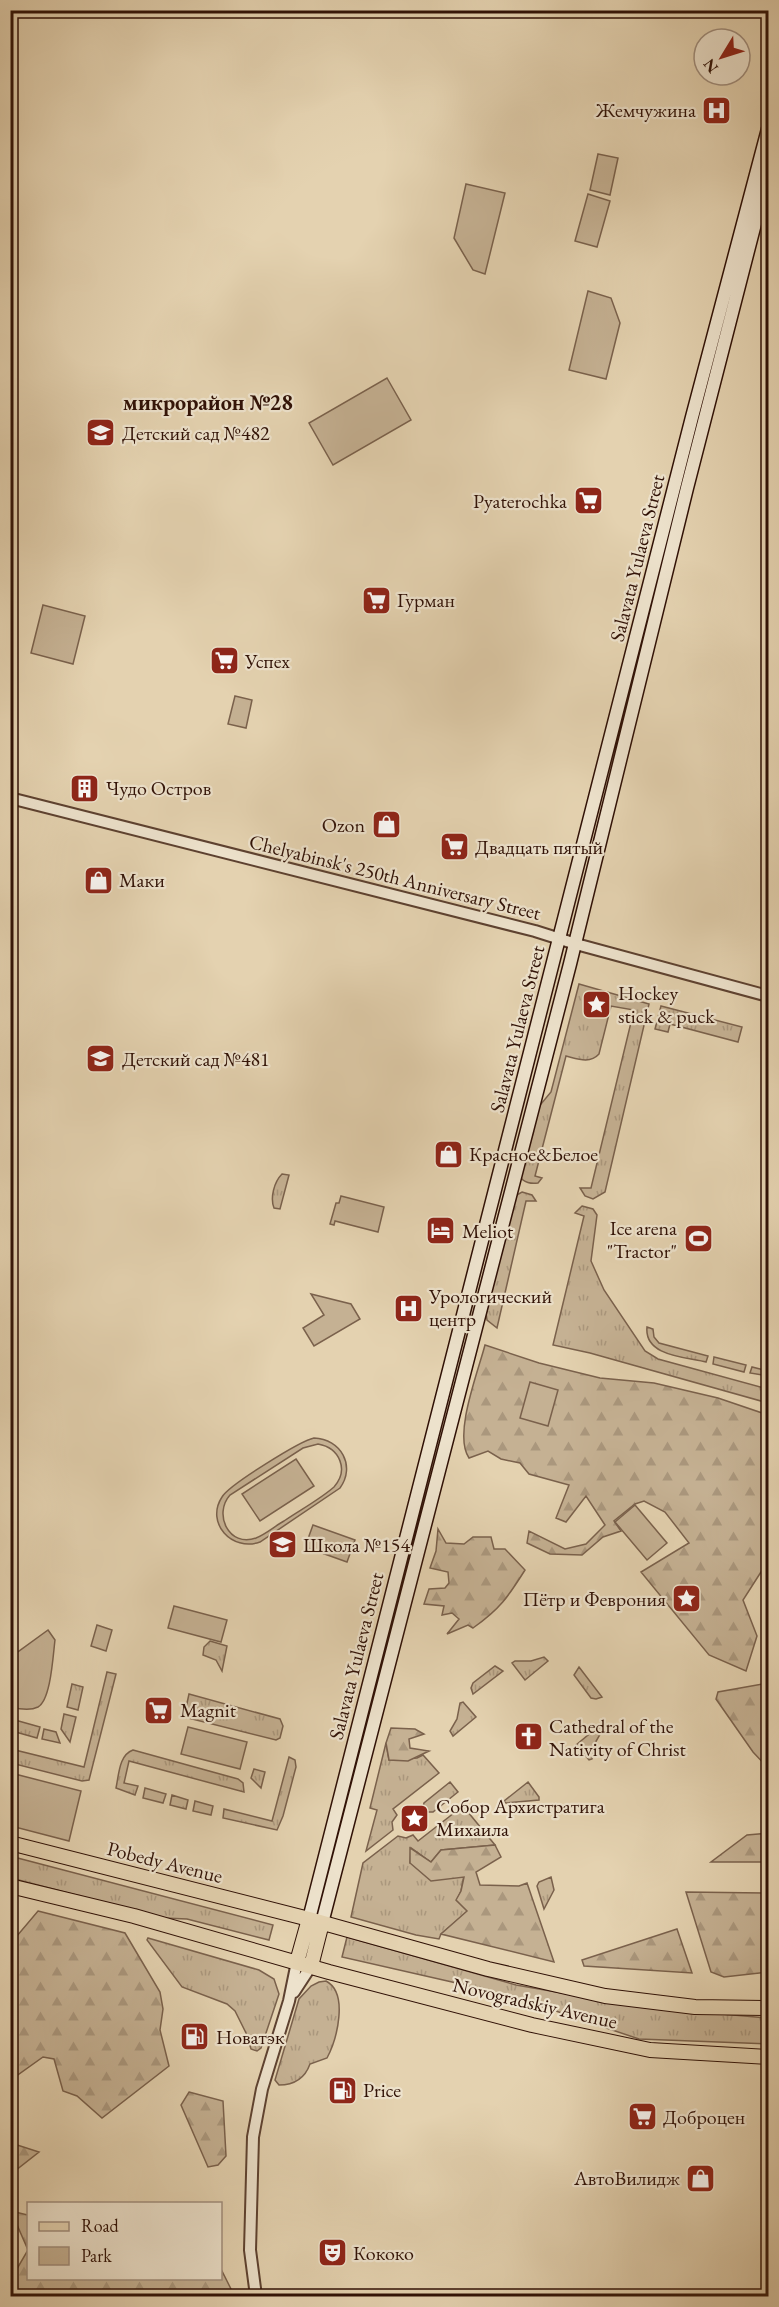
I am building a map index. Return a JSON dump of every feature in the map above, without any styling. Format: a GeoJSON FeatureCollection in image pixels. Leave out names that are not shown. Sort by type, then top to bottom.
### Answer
{"type":"FeatureCollection","features":[{"type":"Feature","properties":{"kind":"main road","name":"Salavata Yulaeva Street"},"geometry":{"type":"LineString","coordinates":[[304,1964],[304,1938],[316,1921],[560,939],[692,417],[768,129]]}},
{"type":"Feature","properties":{"kind":"main road","name":"Salavata Yulaeva Street"},"geometry":{"type":"LineString","coordinates":[[304,1964],[576,944],[689,477],[768,173]]}},
{"type":"Feature","properties":{"kind":"main road","name":"Pobedy Avenue"},"geometry":{"type":"LineString","coordinates":[[10,1843],[316,1921]]}},
{"type":"Feature","properties":{"kind":"main road"},"geometry":{"type":"LineString","coordinates":[[10,1886],[134,1916],[304,1964]]}},
{"type":"Feature","properties":{"kind":"main road","name":"Novogradskiy Avenue"},"geometry":{"type":"LineString","coordinates":[[316,1921],[488,1969],[605,1996],[695,2007],[768,2007]]}},
{"type":"Feature","properties":{"kind":"main road","name":"Novogradskiy Avenue"},"geometry":{"type":"LineString","coordinates":[[304,1964],[532,2025],[650,2050],[768,2057]]}},
{"type":"Feature","properties":{"kind":"street","name":"Chelyabinsk's 250th Anniversary Street"},"geometry":{"type":"LineString","coordinates":[[10,798],[535,931],[768,996]]}},
{"type":"Feature","properties":{"kind":"street"},"geometry":{"type":"LineString","coordinates":[[256,2296],[250,2239],[253,2137],[262,2089],[290,1997],[304,1964]]}},
{"type":"Feature","properties":{"kind":"green space"},"geometry":{"type":"Polygon","coordinates":[[[598,154],[618,158],[610,195],[590,190],[598,154]]]}},
{"type":"Feature","properties":{"kind":"green space"},"geometry":{"type":"Polygon","coordinates":[[[466,184],[505,193],[485,274],[473,270],[454,238],[466,184]]]}},
{"type":"Feature","properties":{"kind":"green space"},"geometry":{"type":"Polygon","coordinates":[[[588,194],[610,201],[597,247],[575,241],[588,194]]]}},
{"type":"Feature","properties":{"kind":"green space"},"geometry":{"type":"Polygon","coordinates":[[[588,291],[611,298],[620,323],[606,379],[569,370],[588,291]]]}},
{"type":"Feature","properties":{"kind":"green space"},"geometry":{"type":"Polygon","coordinates":[[[387,378],[411,420],[333,465],[309,423],[387,378]]]}},
{"type":"Feature","properties":{"kind":"green space"},"geometry":{"type":"Polygon","coordinates":[[[43,605],[85,616],[73,664],[31,653],[43,605]]]}},
{"type":"Feature","properties":{"kind":"green space"},"geometry":{"type":"Polygon","coordinates":[[[235,696],[252,700],[246,728],[228,724],[235,696]]]}},
{"type":"Feature","properties":{"kind":"green space"},"geometry":{"type":"Polygon","coordinates":[[[579,984],[649,1004],[605,1192],[593,1199],[585,1196],[580,1188],[591,1188],[634,1010],[611,1006],[599,1054],[595,1057],[584,1060],[566,1056],[535,1176],[542,1178],[538,1183],[533,1183],[525,1182],[520,1176],[536,1110],[551,1092],[579,984]]]}},
{"type":"Feature","properties":{"kind":"green space"},"geometry":{"type":"Polygon","coordinates":[[[661,1006],[742,1027],[738,1042],[670,1024],[668,1032],[655,1029],[661,1006]]]}},
{"type":"Feature","properties":{"kind":"green space"},"geometry":{"type":"Polygon","coordinates":[[[282,1174],[289,1175],[280,1209],[274,1208],[273,1195],[277,1181],[282,1174]]]}},
{"type":"Feature","properties":{"kind":"green space"},"geometry":{"type":"Polygon","coordinates":[[[522,1192],[532,1195],[536,1201],[526,1201],[497,1328],[487,1320],[486,1313],[515,1196],[522,1192]]]}},
{"type":"Feature","properties":{"kind":"green space"},"geometry":{"type":"Polygon","coordinates":[[[341,1196],[384,1207],[378,1232],[335,1221],[334,1225],[330,1224],[336,1203],[339,1203],[341,1196]]]}},
{"type":"Feature","properties":{"kind":"green space"},"geometry":{"type":"Polygon","coordinates":[[[582,1206],[593,1209],[597,1215],[591,1261],[604,1290],[645,1351],[658,1359],[768,1389],[768,1403],[590,1353],[553,1345],[584,1216],[575,1213],[582,1206]]]}},
{"type":"Feature","properties":{"kind":"green space"},"geometry":{"type":"Polygon","coordinates":[[[311,1294],[351,1304],[360,1319],[314,1346],[303,1328],[324,1315],[311,1294]]]}},
{"type":"Feature","properties":{"kind":"green space"},"geometry":{"type":"Polygon","coordinates":[[[647,1327],[653,1329],[654,1337],[659,1343],[708,1356],[706,1362],[659,1350],[648,1337],[647,1327]]]}},
{"type":"Feature","properties":{"kind":"green space"},"geometry":{"type":"Polygon","coordinates":[[[485,1345],[539,1363],[600,1378],[654,1383],[718,1398],[768,1415],[768,1561],[743,1600],[757,1636],[746,1671],[709,1655],[641,1572],[689,1543],[665,1512],[644,1501],[635,1504],[614,1521],[621,1531],[603,1537],[582,1555],[550,1554],[527,1543],[529,1531],[565,1549],[586,1544],[605,1525],[586,1496],[566,1522],[556,1518],[569,1485],[529,1474],[520,1463],[501,1459],[488,1451],[469,1458],[465,1448],[465,1419],[485,1345]]]}},
{"type":"Feature","properties":{"kind":"green space"},"geometry":{"type":"Polygon","coordinates":[[[714,1357],[746,1365],[744,1372],[713,1364],[714,1357]]]}},
{"type":"Feature","properties":{"kind":"green space"},"geometry":{"type":"Polygon","coordinates":[[[765,1363],[768,1364],[768,1376],[750,1373],[752,1367],[764,1370],[765,1363]]]}},
{"type":"Feature","properties":{"kind":"green space"},"geometry":{"type":"Polygon","coordinates":[[[530,1382],[558,1390],[548,1426],[520,1418],[530,1382]]]}},
{"type":"Feature","properties":{"kind":"green space"},"geometry":{"type":"Polygon","coordinates":[[[314,1438],[324,1440],[338,1448],[346,1463],[345,1480],[340,1488],[260,1542],[240,1543],[231,1539],[219,1525],[217,1516],[222,1497],[250,1474],[314,1438]],[[318,1444],[303,1448],[230,1495],[223,1511],[226,1527],[231,1534],[246,1540],[256,1538],[316,1501],[334,1487],[341,1474],[340,1461],[337,1455],[326,1446],[318,1444]]]}},
{"type":"Feature","properties":{"kind":"green space"},"geometry":{"type":"Polygon","coordinates":[[[296,1459],[314,1486],[260,1521],[242,1494],[296,1459]]]}},
{"type":"Feature","properties":{"kind":"green space"},"geometry":{"type":"Polygon","coordinates":[[[635,1505],[667,1543],[647,1560],[615,1522],[635,1505]]]}},
{"type":"Feature","properties":{"kind":"green space"},"geometry":{"type":"Polygon","coordinates":[[[313,1525],[355,1540],[347,1562],[305,1547],[313,1525]]]}},
{"type":"Feature","properties":{"kind":"green space"},"geometry":{"type":"Polygon","coordinates":[[[438,1529],[446,1543],[464,1544],[473,1537],[491,1537],[494,1549],[505,1549],[525,1570],[514,1588],[490,1615],[473,1628],[468,1625],[447,1634],[459,1619],[452,1613],[442,1615],[444,1606],[424,1604],[429,1589],[445,1588],[449,1583],[448,1572],[430,1568],[436,1551],[438,1529]]]}},
{"type":"Feature","properties":{"kind":"green space"},"geometry":{"type":"Polygon","coordinates":[[[174,1606],[227,1620],[221,1642],[168,1628],[174,1606]]]}},
{"type":"Feature","properties":{"kind":"green space"},"geometry":{"type":"Polygon","coordinates":[[[97,1625],[112,1630],[106,1651],[91,1646],[97,1625]]]}},
{"type":"Feature","properties":{"kind":"green space"},"geometry":{"type":"Polygon","coordinates":[[[48,1630],[55,1640],[46,1696],[35,1708],[11,1707],[11,1657],[48,1630]]]}},
{"type":"Feature","properties":{"kind":"green space"},"geometry":{"type":"Polygon","coordinates":[[[210,1641],[227,1646],[222,1671],[216,1660],[203,1655],[204,1647],[210,1641]]]}},
{"type":"Feature","properties":{"kind":"green space"},"geometry":{"type":"Polygon","coordinates":[[[544,1657],[548,1661],[525,1680],[512,1663],[531,1661],[544,1657]]]}},
{"type":"Feature","properties":{"kind":"green space"},"geometry":{"type":"Polygon","coordinates":[[[495,1666],[503,1671],[473,1694],[471,1688],[473,1683],[495,1666]]]}},
{"type":"Feature","properties":{"kind":"green space"},"geometry":{"type":"Polygon","coordinates":[[[579,1667],[602,1697],[591,1698],[574,1675],[579,1667]]]}},
{"type":"Feature","properties":{"kind":"green space"},"geometry":{"type":"Polygon","coordinates":[[[107,1672],[116,1674],[89,1780],[82,1781],[11,1763],[11,1749],[84,1767],[107,1672]]]}},
{"type":"Feature","properties":{"kind":"green space"},"geometry":{"type":"Polygon","coordinates":[[[768,1683],[768,1768],[753,1752],[716,1699],[718,1692],[768,1683]]]}},
{"type":"Feature","properties":{"kind":"green space"},"geometry":{"type":"Polygon","coordinates":[[[72,1684],[83,1687],[78,1710],[67,1707],[72,1684]]]}},
{"type":"Feature","properties":{"kind":"green space"},"geometry":{"type":"Polygon","coordinates":[[[189,1694],[280,1719],[283,1726],[280,1738],[276,1740],[184,1717],[189,1694]]]}},
{"type":"Feature","properties":{"kind":"green space"},"geometry":{"type":"Polygon","coordinates":[[[463,1702],[476,1717],[453,1736],[450,1731],[457,1719],[460,1703],[463,1702]]]}},
{"type":"Feature","properties":{"kind":"green space"},"geometry":{"type":"Polygon","coordinates":[[[64,1714],[76,1717],[70,1742],[61,1729],[64,1714]]]}},
{"type":"Feature","properties":{"kind":"green space"},"geometry":{"type":"Polygon","coordinates":[[[15,1720],[40,1727],[37,1738],[12,1731],[15,1720]]]}},
{"type":"Feature","properties":{"kind":"green space"},"geometry":{"type":"Polygon","coordinates":[[[599,1726],[602,1731],[595,1743],[592,1759],[589,1760],[576,1745],[599,1726]]]}},
{"type":"Feature","properties":{"kind":"green space"},"geometry":{"type":"Polygon","coordinates":[[[188,1727],[247,1742],[240,1769],[181,1754],[188,1727]]]}},
{"type":"Feature","properties":{"kind":"green space"},"geometry":{"type":"Polygon","coordinates":[[[391,1728],[415,1729],[424,1734],[409,1739],[410,1748],[429,1751],[408,1761],[389,1760],[386,1743],[391,1728]]]}},
{"type":"Feature","properties":{"kind":"green space"},"geometry":{"type":"Polygon","coordinates":[[[44,1729],[56,1732],[60,1743],[42,1739],[44,1729]]]}},
{"type":"Feature","properties":{"kind":"green space"},"geometry":{"type":"Polygon","coordinates":[[[386,1743],[389,1760],[417,1758],[423,1755],[439,1773],[393,1809],[397,1815],[392,1822],[393,1830],[366,1851],[377,1810],[370,1808],[386,1743]]]}},
{"type":"Feature","properties":{"kind":"green space"},"geometry":{"type":"Polygon","coordinates":[[[133,1750],[238,1779],[243,1783],[244,1792],[129,1761],[124,1783],[138,1786],[135,1795],[116,1788],[122,1761],[128,1752],[133,1750]]]}},
{"type":"Feature","properties":{"kind":"green space"},"geometry":{"type":"Polygon","coordinates":[[[289,1757],[295,1760],[296,1767],[277,1830],[223,1818],[224,1809],[272,1821],[289,1757]]]}},
{"type":"Feature","properties":{"kind":"green space"},"geometry":{"type":"Polygon","coordinates":[[[254,1769],[265,1772],[261,1788],[251,1778],[254,1769]]]}},
{"type":"Feature","properties":{"kind":"green space"},"geometry":{"type":"Polygon","coordinates":[[[11,1773],[81,1791],[69,1841],[11,1826],[11,1773]]]}},
{"type":"Feature","properties":{"kind":"green space"},"geometry":{"type":"Polygon","coordinates":[[[450,1782],[458,1792],[433,1812],[426,1812],[423,1807],[424,1803],[450,1782]]]}},
{"type":"Feature","properties":{"kind":"green space"},"geometry":{"type":"Polygon","coordinates":[[[528,1782],[539,1800],[506,1803],[504,1801],[528,1782]]]}},
{"type":"Feature","properties":{"kind":"green space"},"geometry":{"type":"Polygon","coordinates":[[[145,1788],[166,1794],[163,1803],[143,1798],[145,1788]]]}},
{"type":"Feature","properties":{"kind":"green space"},"geometry":{"type":"Polygon","coordinates":[[[172,1795],[188,1800],[186,1809],[170,1805],[172,1795]]]}},
{"type":"Feature","properties":{"kind":"green space"},"geometry":{"type":"Polygon","coordinates":[[[195,1801],[213,1806],[211,1815],[193,1811],[195,1801]]]}},
{"type":"Feature","properties":{"kind":"green space"},"geometry":{"type":"Polygon","coordinates":[[[463,1806],[495,1845],[441,1850],[431,1862],[411,1848],[410,1863],[464,1876],[457,1900],[468,1911],[441,1934],[439,1939],[351,1917],[363,1863],[398,1836],[406,1838],[413,1835],[418,1841],[463,1806]]]}},
{"type":"Feature","properties":{"kind":"green space"},"geometry":{"type":"Polygon","coordinates":[[[768,1833],[768,1862],[711,1862],[747,1835],[768,1833]]]}},
{"type":"Feature","properties":{"kind":"green space"},"geometry":{"type":"Polygon","coordinates":[[[495,1845],[501,1857],[476,1872],[480,1885],[519,1886],[527,1883],[554,1962],[441,1934],[467,1911],[456,1900],[464,1877],[431,1881],[410,1863],[410,1848],[431,1862],[441,1850],[495,1845]]]}},
{"type":"Feature","properties":{"kind":"green space"},"geometry":{"type":"Polygon","coordinates":[[[10,1856],[273,1925],[269,1940],[187,1919],[164,1918],[11,1878],[10,1856]]]}},
{"type":"Feature","properties":{"kind":"green space"},"geometry":{"type":"Polygon","coordinates":[[[551,1877],[554,1890],[544,1909],[537,1886],[539,1882],[551,1877]]]}},
{"type":"Feature","properties":{"kind":"green space"},"geometry":{"type":"Polygon","coordinates":[[[686,1892],[768,1893],[768,1972],[724,1977],[711,1972],[686,1892]]]}},
{"type":"Feature","properties":{"kind":"green space"},"geometry":{"type":"Polygon","coordinates":[[[38,1911],[125,1933],[160,1992],[163,2009],[160,2030],[169,2066],[102,2118],[77,2096],[63,2091],[54,2059],[43,2057],[12,2079],[14,2067],[10,2066],[11,1943],[38,1911]]]}},
{"type":"Feature","properties":{"kind":"green space"},"geometry":{"type":"Polygon","coordinates":[[[677,1929],[692,1973],[584,1966],[582,1960],[677,1929]]]}},
{"type":"Feature","properties":{"kind":"green space"},"geometry":{"type":"Polygon","coordinates":[[[347,1937],[516,1985],[643,2007],[768,2018],[768,2044],[639,2039],[547,2008],[452,1982],[342,1957],[347,1937]]]}},
{"type":"Feature","properties":{"kind":"green space"},"geometry":{"type":"Polygon","coordinates":[[[148,1938],[259,1970],[274,1979],[279,1994],[261,2048],[257,2051],[251,2049],[235,2011],[227,2004],[182,1987],[147,1940],[148,1938]]]}},
{"type":"Feature","properties":{"kind":"green space"},"geometry":{"type":"Polygon","coordinates":[[[326,1981],[333,1987],[339,2006],[337,2028],[331,2050],[327,2058],[310,2064],[299,2080],[279,2085],[275,2080],[299,1999],[311,1986],[326,1981]]]}},
{"type":"Feature","properties":{"kind":"green space"},"geometry":{"type":"Polygon","coordinates":[[[189,2092],[223,2101],[226,2156],[218,2165],[208,2167],[181,2105],[189,2092]]]}},
{"type":"Feature","properties":{"kind":"green space"},"geometry":{"type":"Polygon","coordinates":[[[10,2143],[39,2152],[11,2174],[10,2143]]]}},
{"type":"Feature","properties":{"kind":"green space"},"geometry":{"type":"Polygon","coordinates":[[[11,2211],[27,2215],[27,2248],[11,2211]]]}},
{"type":"Feature","properties":{"kind":"green space"},"geometry":{"type":"Polygon","coordinates":[[[27,2252],[27,2280],[222,2280],[222,2271],[234,2295],[11,2296],[11,2279],[27,2252]]]}},
{"type":"Feature","properties":{"kind":"place","name":"Жемчужина"},"geometry":{"type":"Point","coordinates":[717,110]}},
{"type":"Feature","properties":{"kind":"place","name":"Детский сад №482"},"geometry":{"type":"Point","coordinates":[101,433]}},
{"type":"Feature","properties":{"kind":"place","name":"Pyaterochka"},"geometry":{"type":"Point","coordinates":[588,501]}},
{"type":"Feature","properties":{"kind":"place","name":"Гурман"},"geometry":{"type":"Point","coordinates":[376,600]}},
{"type":"Feature","properties":{"kind":"place","name":"Успех"},"geometry":{"type":"Point","coordinates":[224,661]}},
{"type":"Feature","properties":{"kind":"place","name":"Чудо Остров"},"geometry":{"type":"Point","coordinates":[85,788]}},
{"type":"Feature","properties":{"kind":"place","name":"Ozon"},"geometry":{"type":"Point","coordinates":[386,825]}},
{"type":"Feature","properties":{"kind":"place","name":"Двадцать пятый"},"geometry":{"type":"Point","coordinates":[454,847]}},
{"type":"Feature","properties":{"kind":"place","name":"Маки"},"geometry":{"type":"Point","coordinates":[98,880]}},
{"type":"Feature","properties":{"kind":"place","name":"Hockey stick & puck"},"geometry":{"type":"Point","coordinates":[597,1004]}},
{"type":"Feature","properties":{"kind":"place","name":"Детский сад №481"},"geometry":{"type":"Point","coordinates":[101,1059]}},
{"type":"Feature","properties":{"kind":"place","name":"Красное&Белое"},"geometry":{"type":"Point","coordinates":[448,1154]}},
{"type":"Feature","properties":{"kind":"place","name":"Meliot"},"geometry":{"type":"Point","coordinates":[441,1231]}},
{"type":"Feature","properties":{"kind":"place","name":"Ice arena \"Tractor\""},"geometry":{"type":"Point","coordinates":[698,1239]}},
{"type":"Feature","properties":{"kind":"place","name":"Урологический центр"},"geometry":{"type":"Point","coordinates":[408,1308]}},
{"type":"Feature","properties":{"kind":"place","name":"Школа №154"},"geometry":{"type":"Point","coordinates":[282,1545]}},
{"type":"Feature","properties":{"kind":"place","name":"Пётр и Феврония"},"geometry":{"type":"Point","coordinates":[687,1599]}},
{"type":"Feature","properties":{"kind":"place","name":"Magnit"},"geometry":{"type":"Point","coordinates":[159,1710]}},
{"type":"Feature","properties":{"kind":"place","name":"Cathedral of the Nativity of Christ"},"geometry":{"type":"Point","coordinates":[528,1737]}},
{"type":"Feature","properties":{"kind":"place","name":"Собор Архистратига Михаила"},"geometry":{"type":"Point","coordinates":[415,1818]}},
{"type":"Feature","properties":{"kind":"place","name":"Новатэк"},"geometry":{"type":"Point","coordinates":[195,2037]}},
{"type":"Feature","properties":{"kind":"place","name":"Price"},"geometry":{"type":"Point","coordinates":[342,2090]}},
{"type":"Feature","properties":{"kind":"place","name":"Доброцен"},"geometry":{"type":"Point","coordinates":[642,2117]}},
{"type":"Feature","properties":{"kind":"place","name":"АвтоВилидж"},"geometry":{"type":"Point","coordinates":[701,2178]}},
{"type":"Feature","properties":{"kind":"place","name":"Кококо"},"geometry":{"type":"Point","coordinates":[332,2253]}},
{"type":"Feature","properties":{"kind":"district","name":"микрорайон №28"},"geometry":{"type":"Point","coordinates":[208,402]}}]}
